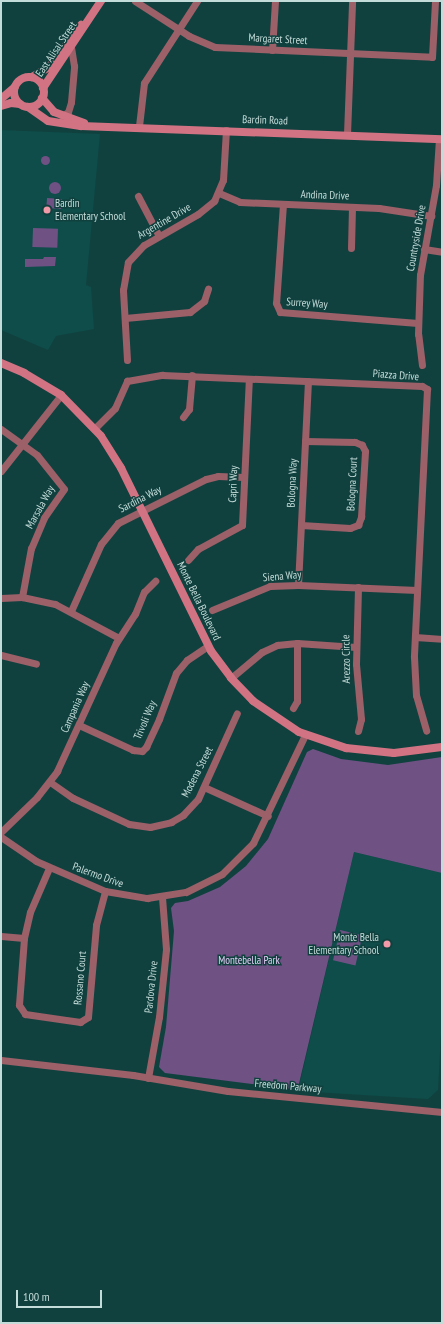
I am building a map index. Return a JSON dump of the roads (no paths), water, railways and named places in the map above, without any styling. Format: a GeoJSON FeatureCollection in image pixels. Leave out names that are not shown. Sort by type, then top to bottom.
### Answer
{"type":"FeatureCollection","features":[{"type":"Feature","properties":{"kind":"street","name":"East Alisal Street"},"geometry":{"type":"LineString","coordinates":[[44,88],[101,1]]}},
{"type":"Feature","properties":{"kind":"street","name":"Margaret Street"},"geometry":{"type":"LineString","coordinates":[[135,1],[178,30],[210,46],[432,57],[435,1]]}},
{"type":"Feature","properties":{"kind":"street"},"geometry":{"type":"LineString","coordinates":[[139,126],[144,84],[197,1]]}},
{"type":"Feature","properties":{"kind":"street"},"geometry":{"type":"LineString","coordinates":[[272,50],[275,1]]}},
{"type":"Feature","properties":{"kind":"street"},"geometry":{"type":"LineString","coordinates":[[347,134],[352,1]]}},
{"type":"Feature","properties":{"kind":"street","name":"East Alisal Street"},"geometry":{"type":"LineString","coordinates":[[32,77],[49,67],[81,25],[87,22]]}},
{"type":"Feature","properties":{"kind":"street"},"geometry":{"type":"LineString","coordinates":[[62,116],[70,108],[74,66],[71,48]]}},
{"type":"Feature","properties":{"kind":"street"},"geometry":{"type":"LineString","coordinates":[[60,63],[68,62],[74,66]]}},
{"type":"Feature","properties":{"kind":"street"},"geometry":{"type":"LineString","coordinates":[[1,99],[22,79],[32,77],[44,88],[42,98],[34,105],[11,103],[1,106]]}},
{"type":"Feature","properties":{"kind":"street"},"geometry":{"type":"LineString","coordinates":[[15,87],[14,94],[24,105]]}},
{"type":"Feature","properties":{"kind":"street","name":"Bardin Road"},"geometry":{"type":"LineString","coordinates":[[42,98],[50,109],[62,116],[87,124]]}},
{"type":"Feature","properties":{"kind":"street","name":"Bardin Road"},"geometry":{"type":"LineString","coordinates":[[24,105],[48,121],[87,124],[440,139]]}},
{"type":"Feature","properties":{"kind":"street","name":"Argentine Drive"},"geometry":{"type":"LineString","coordinates":[[127,360],[123,283],[128,262],[139,248],[203,211],[219,193],[224,175],[226,130]]}},
{"type":"Feature","properties":{"kind":"street","name":"Countryside Drive"},"geometry":{"type":"LineString","coordinates":[[422,364],[418,323],[424,249],[436,186],[440,139]]}},
{"type":"Feature","properties":{"kind":"street","name":"Andina Drive"},"geometry":{"type":"LineString","coordinates":[[219,193],[240,202],[352,206],[431,216]]}},
{"type":"Feature","properties":{"kind":"street"},"geometry":{"type":"LineString","coordinates":[[138,196],[159,236]]}},
{"type":"Feature","properties":{"kind":"street","name":"Surrey Way"},"geometry":{"type":"LineString","coordinates":[[283,204],[276,303],[280,312],[286,314],[418,323]]}},
{"type":"Feature","properties":{"kind":"street"},"geometry":{"type":"LineString","coordinates":[[351,248],[352,206]]}},
{"type":"Feature","properties":{"kind":"street"},"geometry":{"type":"LineString","coordinates":[[424,249],[442,252]]}},
{"type":"Feature","properties":{"kind":"street"},"geometry":{"type":"LineString","coordinates":[[125,318],[190,312],[204,301],[208,288]]}},
{"type":"Feature","properties":{"kind":"street","name":"Monte Bella Boulevard"},"geometry":{"type":"LineString","coordinates":[[1,363],[24,373],[61,395],[95,428],[115,456],[208,646],[231,678],[264,710],[305,735],[341,747],[374,753],[408,753],[442,747]]}},
{"type":"Feature","properties":{"kind":"street","name":"Piazza Drive"},"geometry":{"type":"LineString","coordinates":[[95,428],[115,408],[127,380],[162,375],[192,375],[249,379],[422,386],[427,389],[415,637],[416,695],[426,731]]}},
{"type":"Feature","properties":{"kind":"street"},"geometry":{"type":"LineString","coordinates":[[183,417],[189,409],[192,375]]}},
{"type":"Feature","properties":{"kind":"street","name":"Capri Way"},"geometry":{"type":"LineString","coordinates":[[188,560],[198,549],[242,525],[249,379]]}},
{"type":"Feature","properties":{"kind":"street","name":"Bologna Way"},"geometry":{"type":"LineString","coordinates":[[298,585],[308,381]]}},
{"type":"Feature","properties":{"kind":"street"},"geometry":{"type":"LineString","coordinates":[[1,471],[22,442],[61,395]]}},
{"type":"Feature","properties":{"kind":"street"},"geometry":{"type":"LineString","coordinates":[[1,429],[22,442]]}},
{"type":"Feature","properties":{"kind":"street","name":"Bologna Court"},"geometry":{"type":"LineString","coordinates":[[301,525],[350,528],[358,525],[361,517],[365,451],[362,445],[355,442],[305,441]]}},
{"type":"Feature","properties":{"kind":"street","name":"Marsala Way"},"geometry":{"type":"LineString","coordinates":[[22,442],[43,461],[64,489],[44,518],[31,548],[22,597]]}},
{"type":"Feature","properties":{"kind":"street","name":"Sardina Way"},"geometry":{"type":"LineString","coordinates":[[71,611],[104,538],[118,523],[206,479],[218,476],[244,477]]}},
{"type":"Feature","properties":{"kind":"street","name":"Campania Way"},"geometry":{"type":"LineString","coordinates":[[1,832],[50,782],[79,725],[119,638],[135,614],[146,588],[155,581]]}},
{"type":"Feature","properties":{"kind":"street","name":"Siena Way"},"geometry":{"type":"LineString","coordinates":[[212,610],[257,590],[270,586],[298,585],[417,590]]}},
{"type":"Feature","properties":{"kind":"street","name":"Arezzo Circle"},"geometry":{"type":"LineString","coordinates":[[358,587],[356,647],[361,719],[358,731]]}},
{"type":"Feature","properties":{"kind":"street"},"geometry":{"type":"LineString","coordinates":[[1,598],[22,597],[45,601],[71,611],[119,638]]}},
{"type":"Feature","properties":{"kind":"street"},"geometry":{"type":"LineString","coordinates":[[415,637],[442,639]]}},
{"type":"Feature","properties":{"kind":"street"},"geometry":{"type":"LineString","coordinates":[[231,678],[267,649],[282,644],[297,643],[356,647]]}},
{"type":"Feature","properties":{"kind":"street"},"geometry":{"type":"LineString","coordinates":[[294,708],[297,701],[297,643]]}},
{"type":"Feature","properties":{"kind":"street","name":"Trivoli Way"},"geometry":{"type":"LineString","coordinates":[[79,725],[133,750],[142,750],[146,746],[159,719],[176,673],[187,660],[208,646]]}},
{"type":"Feature","properties":{"kind":"street"},"geometry":{"type":"LineString","coordinates":[[1,655],[36,664]]}},
{"type":"Feature","properties":{"kind":"street","name":"Modena Street"},"geometry":{"type":"LineString","coordinates":[[50,782],[94,809],[129,824],[143,827],[163,825],[184,815],[198,799],[237,713]]}},
{"type":"Feature","properties":{"kind":"street","name":"Palermo Drive"},"geometry":{"type":"LineString","coordinates":[[1,837],[20,852],[50,868],[105,891],[127,897],[162,897],[196,888],[222,874],[248,849],[268,816],[305,735]]}},
{"type":"Feature","properties":{"kind":"street"},"geometry":{"type":"LineString","coordinates":[[204,787],[268,816]]}},
{"type":"Feature","properties":{"kind":"street","name":"Rossano Court"},"geometry":{"type":"LineString","coordinates":[[50,868],[30,912],[24,938],[21,1011],[30,1015],[85,1020],[88,1014],[96,925],[105,891]]}},
{"type":"Feature","properties":{"kind":"street","name":"Pardova Drive"},"geometry":{"type":"LineString","coordinates":[[148,1078],[159,1017],[166,949],[162,897]]}},
{"type":"Feature","properties":{"kind":"street"},"geometry":{"type":"LineString","coordinates":[[1,936],[24,938]]}},
{"type":"Feature","properties":{"kind":"street","name":"Freedom Parkway"},"geometry":{"type":"LineString","coordinates":[[1,1060],[133,1075],[256,1094],[442,1112]]}},
{"type":"Feature","properties":{"kind":"place","name":"Bardin Elementary School"},"geometry":{"type":"Point","coordinates":[47,210]}},
{"type":"Feature","properties":{"kind":"place","name":"Monte Bella Elementary School"},"geometry":{"type":"Point","coordinates":[387,944]}},
{"type":"Feature","properties":{"kind":"park label","name":"Montebella Park"},"geometry":{"type":"Point","coordinates":[249,960]}}]}
